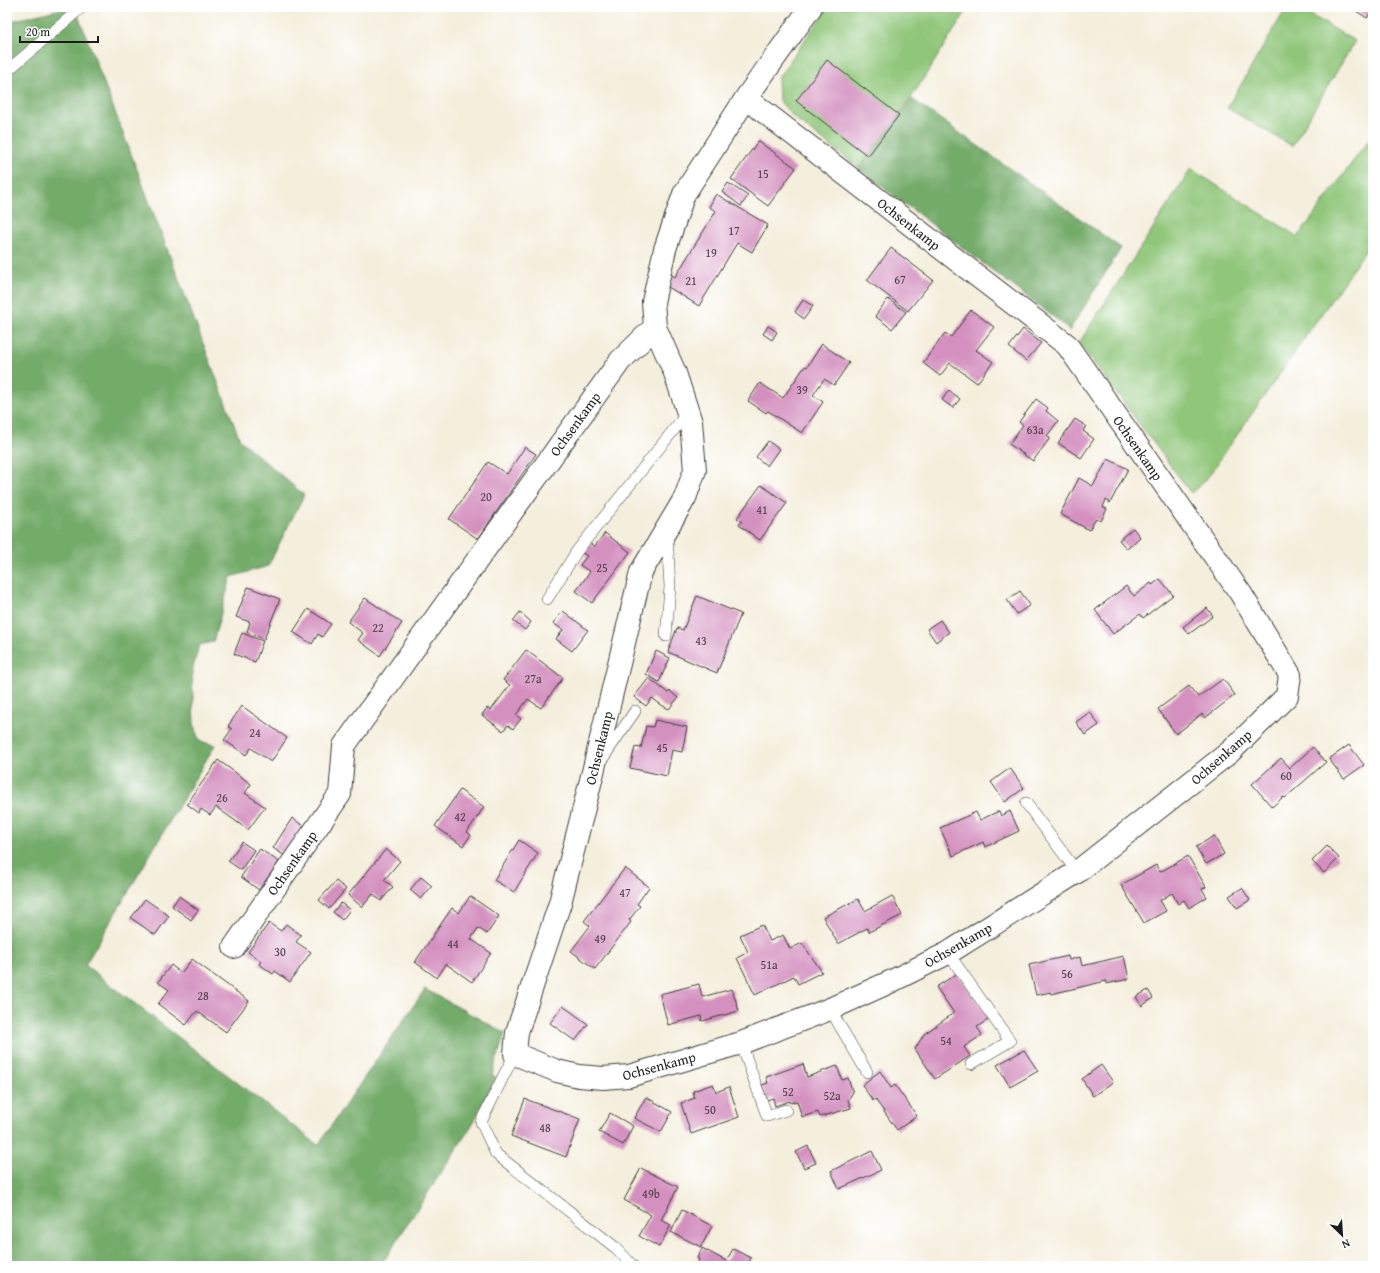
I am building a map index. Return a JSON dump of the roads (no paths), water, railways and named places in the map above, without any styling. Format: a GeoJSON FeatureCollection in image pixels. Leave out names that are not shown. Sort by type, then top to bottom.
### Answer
{"type":"FeatureCollection","features":[{"type":"Feature","properties":{"kind":"street","name":"Ochsenkamp"},"geometry":{"type":"LineString","coordinates":[[746,98],[1067,345],[1240,594],[1290,675],[1287,696],[1231,752],[1077,872],[948,953],[892,981],[830,1009],[741,1043],[629,1076],[603,1078],[579,1076],[557,1071],[515,1054],[517,1032],[560,904],[641,572],[685,498],[695,470],[691,422],[675,373],[655,328],[653,302],[665,249],[684,194],[746,98],[811,7]]}},
{"type":"Feature","properties":{"kind":"street","name":"Ochsenkamp"},"geometry":{"type":"LineString","coordinates":[[234,947],[340,794],[344,746],[620,361],[655,328]]}},
{"type":"Feature","properties":{"kind":"lane"},"geometry":{"type":"LineString","coordinates":[[7,71],[82,7]]}},
{"type":"Feature","properties":{"kind":"lane"},"geometry":{"type":"LineString","coordinates":[[547,599],[578,551],[688,412]]}},
{"type":"Feature","properties":{"kind":"lane"},"geometry":{"type":"LineString","coordinates":[[666,636],[670,588],[667,528]]}},
{"type":"Feature","properties":{"kind":"lane"},"geometry":{"type":"LineString","coordinates":[[593,772],[635,711]]}},
{"type":"Feature","properties":{"kind":"lane"},"geometry":{"type":"LineString","coordinates":[[1026,803],[1077,872]]}},
{"type":"Feature","properties":{"kind":"lane"},"geometry":{"type":"LineString","coordinates":[[948,953],[1010,1041],[971,1064]]}},
{"type":"Feature","properties":{"kind":"lane"},"geometry":{"type":"LineString","coordinates":[[830,1009],[867,1072]]}},
{"type":"Feature","properties":{"kind":"lane"},"geometry":{"type":"LineString","coordinates":[[741,1043],[767,1116],[786,1110]]}},
{"type":"Feature","properties":{"kind":"lane"},"geometry":{"type":"LineString","coordinates":[[515,1054],[481,1122],[496,1154],[616,1248],[633,1266]]}}]}
